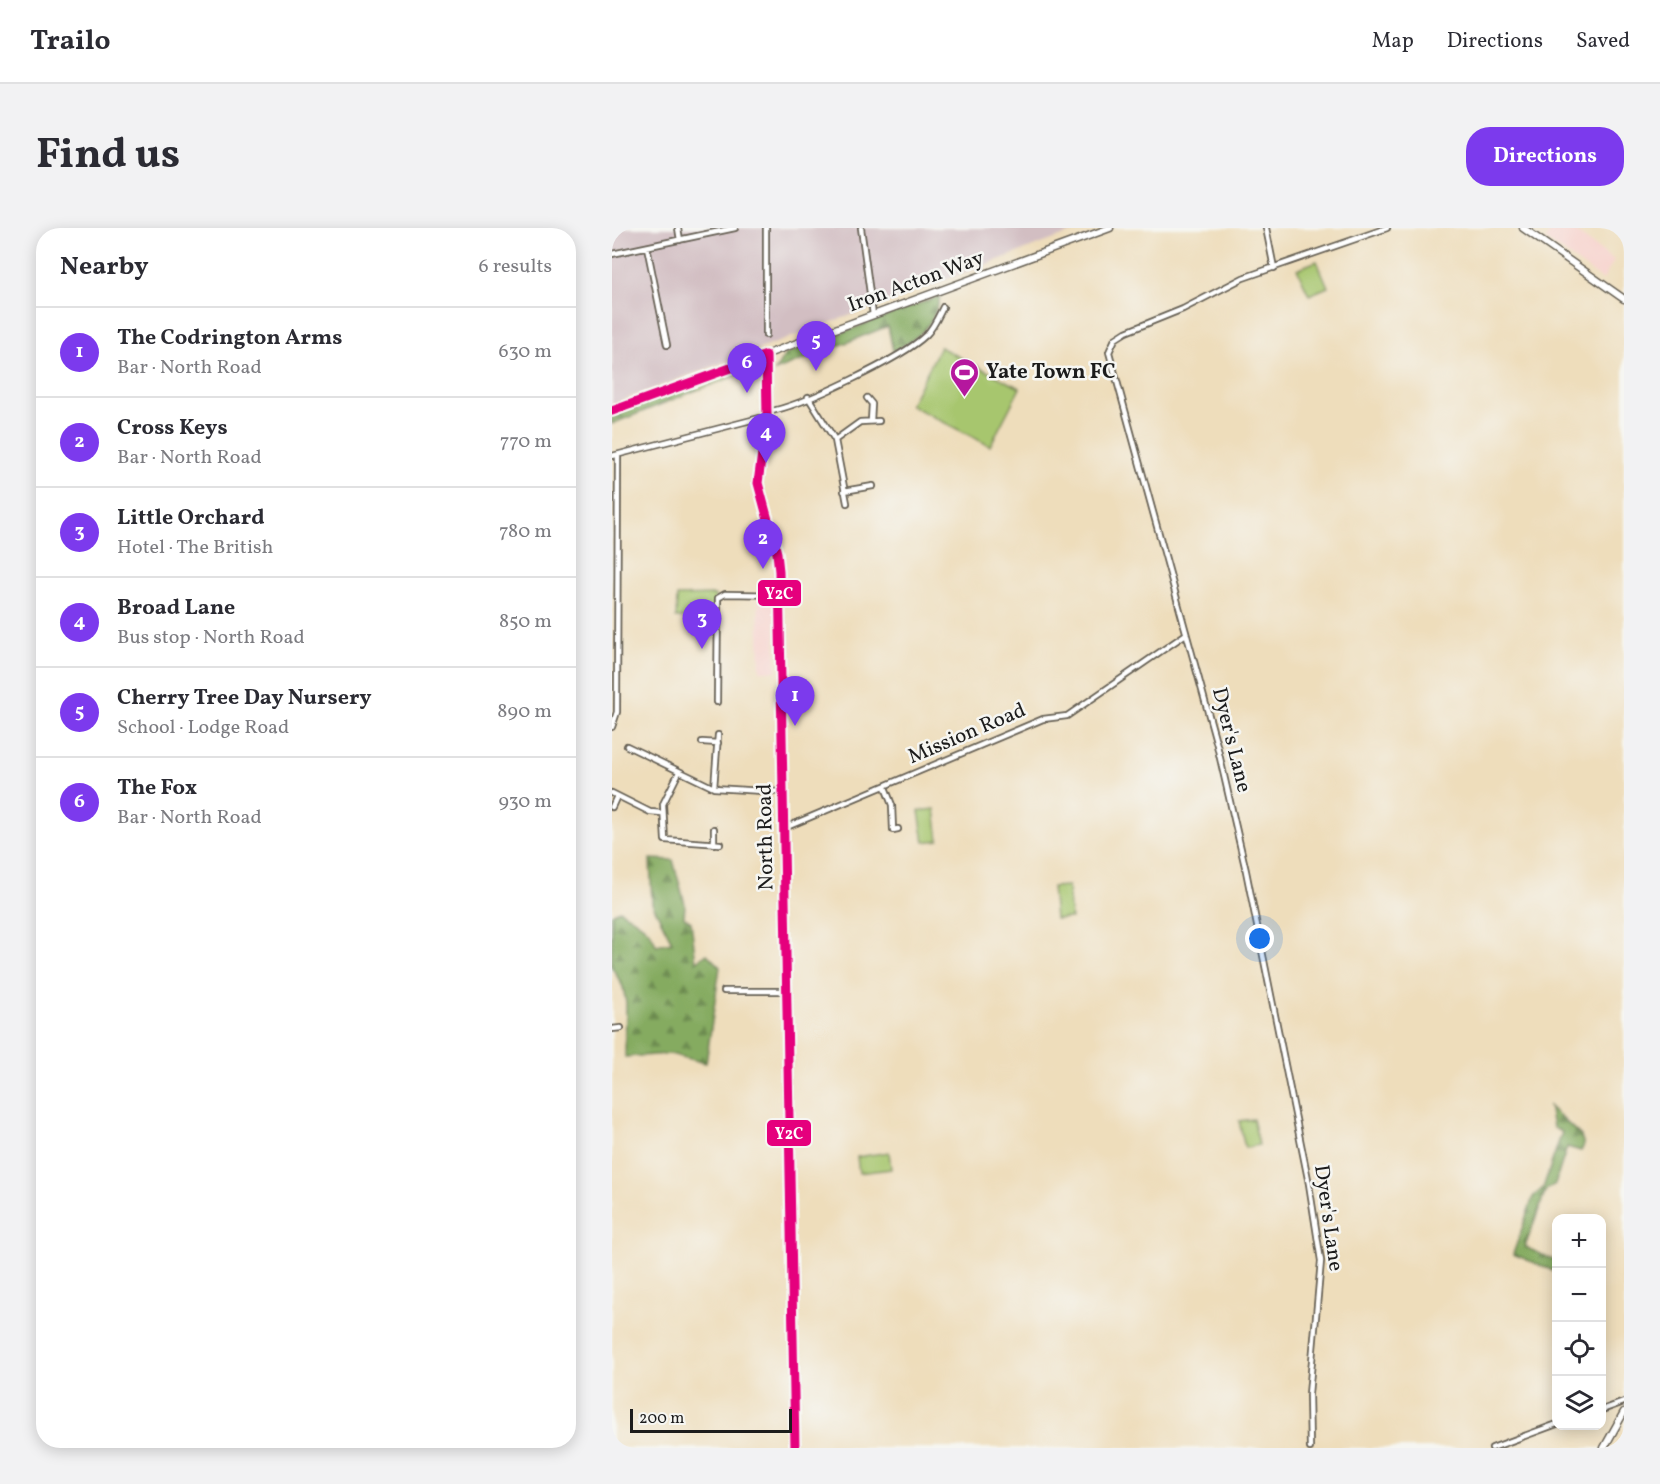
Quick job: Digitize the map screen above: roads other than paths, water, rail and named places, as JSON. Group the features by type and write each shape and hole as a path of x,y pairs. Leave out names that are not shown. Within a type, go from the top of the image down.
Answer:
{"main road":[{"name":"Iron Acton Way","path":"612,411 1110,228"},
{"path":"1522,228 1624,299"},
{"path":"1604,1448 1624,1412"}],"street":[{"path":"678,228 680,240"},
{"path":"612,254 735,228"},
{"path":"766,228 766,335"},
{"path":"861,228 873,315"},
{"path":"1266,228 1274,268"},
{"name":"Dyer's Lane","path":"1310,1448 1309,1394 1321,1261 1299,1137 1246,871 1217,745 1109,359 1111,345 1115,339 1135,327 1183,309 1243,278 1387,228"},
{"path":"647,247 668,345"},
{"path":"612,727 617,712 615,456 767,414 848,382 919,341 937,321 943,307"},
{"name":"North Road","path":"766,355 767,414 758,483 777,553 780,595 781,792 795,1448"},
{"path":"748,361 760,366 767,374"},
{"path":"808,398 835,440 847,503"},
{"path":"867,398 872,404 871,421"},
{"path":"835,440 850,427 879,421"},
{"path":"844,491 873,486"},
{"path":"717,702 718,597 725,594 780,595"},
{"name":"Mission Road","path":"782,830 1043,719 1067,716 1186,634"},
{"path":"714,788 718,735"},
{"path":"702,742 718,743"},
{"path":"627,746 714,788 781,792"},
{"path":"679,772 663,804 663,836 668,842 717,844 714,829"},
{"path":"885,787 892,805 893,830 898,829"},
{"path":"612,807 614,795 650,812 662,813"},
{"path":"724,991 785,991"},
{"path":"612,1029 621,1028"},
{"path":"1606,1409 1623,1404"},
{"path":"1492,1448 1552,1426"}],"place":[{"name":"Cherry Tree Day Nursery","path":"816,371"},
{"name":"The Fox","path":"747,393"},
{"name":"Yate Town FC","path":"965,398"},
{"name":"Broad Lane","path":"766,463"},
{"name":"Cross Keys","path":"763,569"},
{"name":"Little Orchard","path":"702,649"},
{"name":"The Codrington Arms","path":"795,726"}]}
